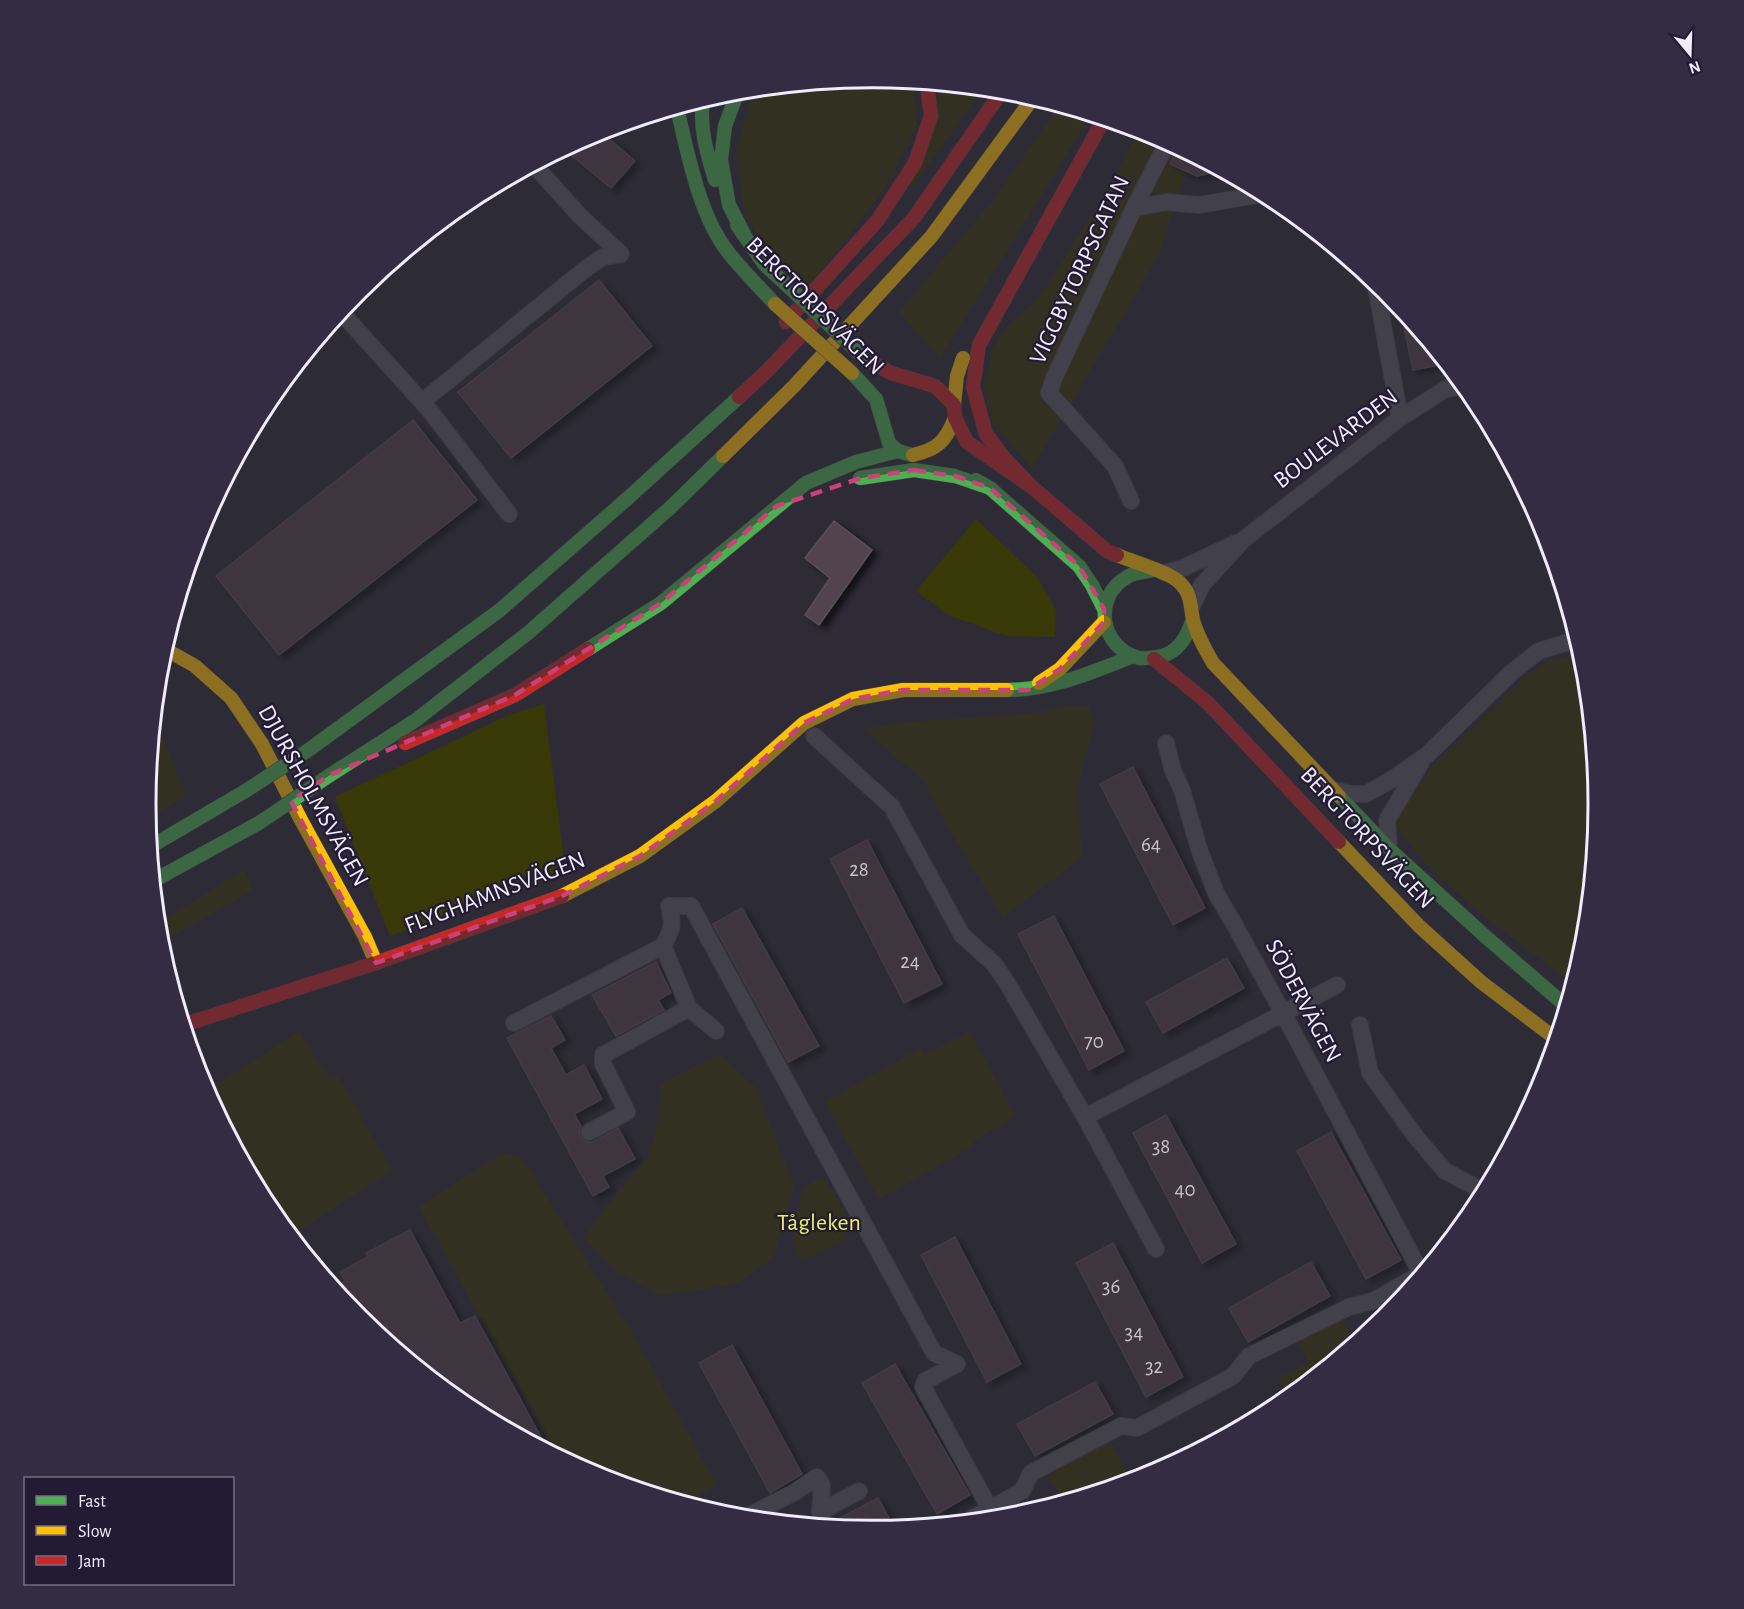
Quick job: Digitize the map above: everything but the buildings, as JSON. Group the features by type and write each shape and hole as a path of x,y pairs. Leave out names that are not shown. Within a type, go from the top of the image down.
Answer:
{"main road":[{"path":"776,333 876,221 915,163 931,116 928,91"},
{"path":"158,843 247,790 310,749 500,610 628,498 766,372 914,218 996,100"},
{"path":"734,102 725,126 721,160 729,206 746,238"},
{"path":"160,877 259,823 416,720 528,633 671,507 794,386 931,237 1027,106"},
{"name":"BERGTORPSVÄGEN","path":"701,110 701,128 719,195 764,264 864,358 891,373 935,386 954,412 967,442 1032,487 1107,551 1179,582 1187,592 1202,643 1213,663 1389,849 1560,1001"},
{"name":"BERGTORPSVÄGEN","path":"679,115 694,180 709,219 727,251 775,304 852,373 876,399 889,443 898,451"},
{"path":"1032,487 1004,458 986,434 973,387 979,345 1100,126"},
{"path":"913,455 928,452 941,445 950,432 957,376 968,343 1000,288 1057,204"},
{"path":"628,498 721,394"},
{"path":"330,775 515,695 661,603 806,483 856,462 898,451 958,469 990,488 1079,566 1092,585 1104,615 1107,634 1118,648 1131,657 1154,659 1172,653 1190,633 1193,613"},
{"path":"851,481 914,470 955,476 990,488"},
{"path":"777,506 819,492"},
{"path":"1028,690 1060,669 1104,615 1108,597 1115,585 1126,576 1139,571 1159,572"},
{"name":"DJURSHOLMSVÄGEN","path":"172,654 195,666 231,698 262,744 366,938 376,963"},
{"name":"FLYGHAMNSVÄGEN","path":"190,1022 376,963 562,896 640,856 716,801 804,723 853,699 903,690 1028,690 1066,682 1131,657"},
{"name":"BERGTORPSVÄGEN","path":"1154,659 1208,703 1419,926 1481,982 1550,1035"}],"street":[{"name":"VIGGBYTORPSGATAN","path":"1131,501 1115,466 1049,393 1054,378 1163,150"},
{"path":"422,402 584,270 603,257 621,254 580,216 539,171"},
{"path":"1134,208 1166,202 1199,205 1250,196"},
{"path":"1378,298 1400,418"},
{"path":"347,318 422,402 509,514"},
{"name":"BOULEVARDEN","path":"1193,613 1202,585 1243,540 1400,418 1444,390 1453,388"},
{"name":"BOULEVARDEN","path":"1159,572 1183,568 1243,540"},
{"path":"1334,790 1366,794 1392,780 1427,754 1512,672 1539,651 1569,643"},
{"path":"814,736 892,807 962,935 994,964 1007,983 1085,1117 1156,1249"},
{"name":"SÖDERVÄGEN","path":"1166,743 1173,771 1182,790 1199,849 1216,893 1419,1266"},
{"path":"1389,849 1387,820 1427,754"},
{"path":"514,1023 663,946 672,930 669,906 691,906 934,1353 957,1364 925,1381 923,1387 990,1509"},
{"path":"663,946 688,1008 716,1031"},
{"path":"1085,1117 1337,985"},
{"path":"589,1132 627,1112 603,1064 603,1055 688,1008"},
{"name":"SÖDERVÄGEN","path":"1360,1025 1370,1073 1416,1137 1445,1170 1476,1187"},
{"path":"987,1511 1022,1491 1031,1473 1121,1426 1137,1428 1233,1376 1249,1356 1348,1307 1373,1301 1404,1283"},
{"path":"758,1511 818,1477 822,1485 820,1512 859,1491"}],"highlighted area":[{"path":"914,470 955,476 990,488 1079,566 1104,609 1104,622 1060,669 1028,690 903,690 853,699 804,723 716,801 640,856 562,896 376,963 291,801 330,775 515,695 661,603 777,506 861,478"}],"green space":[{"path":"872,88 914,90 917,126 884,190 807,289 762,246 743,207 737,152 750,99 825,90"},
{"path":"939,92 977,97 909,192"},
{"path":"1055,112 1087,122 940,358 899,312 995,198"},
{"path":"1135,139 1187,161 1181,187 1159,255 1032,468 993,424 985,389 991,351 1008,326 1039,298 1107,191"},
{"path":"976,519 1038,578 1056,610 1055,637 1006,636 948,615 916,591"},
{"path":"1572,656 1582,711 1586,758 1588,804 1582,898 1566,979 1479,912 1435,872 1396,827 1404,803 1436,763 1527,675 1550,660"},
{"path":"544,704 566,874 390,936 335,797 511,714"},
{"path":"1069,705 1089,707 1094,721 1077,792 1082,857 1003,917 947,825 924,781 864,729 898,723 1036,713"},
{"path":"160,731 186,796 156,813"},
{"path":"244,870 253,890 169,938 166,919"},
{"path":"299,1031 330,1079 337,1076 393,1170 298,1231 252,1162 214,1086"},
{"path":"969,1031 1016,1116 973,1141 975,1145 879,1199 825,1102 921,1048 925,1055"},
{"path":"720,1054 756,1088 794,1188 773,1257 738,1283 659,1295 615,1270 584,1238 619,1190 649,1156 658,1121 661,1084"},
{"path":"502,1153 521,1157 628,1326 717,1485 693,1498 642,1483 551,1445 419,1207"},
{"name":"Tågleken","path":"823,1178 832,1189 848,1221 845,1240 803,1261 796,1253 793,1216 800,1204 802,1191 814,1181"},
{"path":"1340,1316 1350,1334 1340,1339 1343,1344 1284,1390 1278,1378 1309,1362 1296,1339"},
{"path":"1109,1442 1127,1473 1061,1495 1048,1475"}],"traffic: fast":[{"path":"734,102 725,126 721,160 729,205 746,238"},
{"path":"702,109 703,130 715,180"},
{"path":"679,115 690,164 709,220 728,252 775,304"},
{"path":"737,225 764,264 790,288"},
{"path":"790,288 864,358"},
{"path":"852,373 876,399 889,443 898,451 912,455"},
{"path":"310,749 500,610 739,397"},
{"path":"588,649 661,603 806,483 856,462 898,451"},
{"path":"330,775 416,720 528,633 671,507 723,456"},
{"path":"860,478 914,470 955,476 990,488"},
{"path":"976,480 990,488 1079,566 1104,609"},
{"path":"1154,570 1130,575 1116,586 1109,597 1105,609 1105,621 1116,644 1139,658 1164,655 1181,644 1193,619"},
{"path":"1007,690 1055,684 1131,657"},
{"path":"247,790 310,749"},
{"path":"259,823 330,775"},
{"path":"158,843 247,790"},
{"path":"1339,796 1389,849 1560,1001"},
{"path":"160,877 259,823"}],"traffic: slow":[{"path":"723,456 794,386 931,237 1027,106"},
{"path":"775,304 852,373"},
{"path":"954,405 957,376 963,358"},
{"path":"913,455 929,450 940,443 955,418"},
{"path":"1117,555 1166,574 1183,586 1190,599 1197,631 1213,663 1339,796"},
{"path":"1039,683 1060,669 1104,622"},
{"path":"173,653 195,666 231,698 262,744 365,937 376,963"},
{"path":"562,896 640,856 716,801 804,723 853,699 903,690 1007,690"},
{"path":"1339,842 1419,926 1481,982 1550,1035"}],"traffic: jam":[{"path":"786,322 877,221 915,163 931,116 928,91"},
{"path":"739,397 766,372 914,218 996,100"},
{"path":"1032,487 1004,458 986,434 973,387 979,345 1100,126"},
{"path":"864,358 891,373 935,386 954,405 955,418 967,442 1032,487 1107,551 1117,555"},
{"path":"405,743 515,695 588,649"},
{"path":"1154,659 1208,703 1339,842"},
{"path":"190,1023 376,963 562,896"}]}
